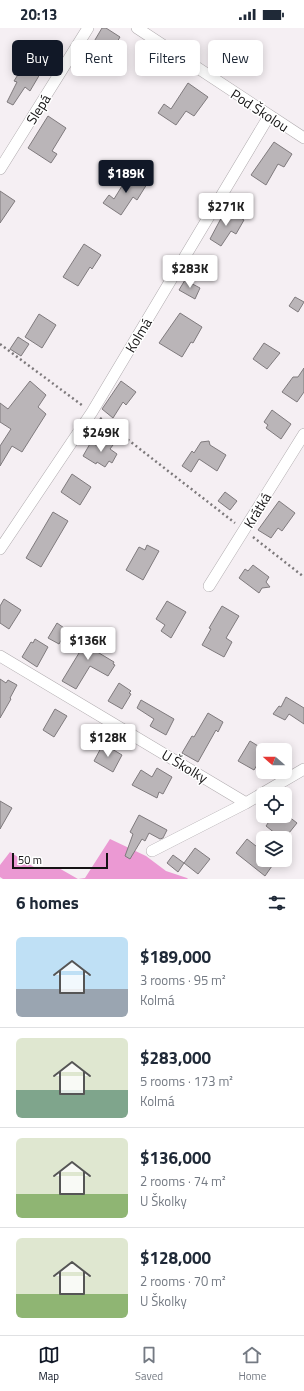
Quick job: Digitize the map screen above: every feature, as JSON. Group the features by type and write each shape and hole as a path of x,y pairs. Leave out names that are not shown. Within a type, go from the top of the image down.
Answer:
{"street":[{"name":"Slepá","path":"0,169 88,28"},
{"name":"Pod Školou","path":"137,28 304,138"},
{"name":"Kolmá","path":"0,549 92,412 269,116"},
{"name":"Krátká","path":"209,586 304,434"},
{"name":"U Školky","path":"0,656 246,802"},
{"path":"152,851 246,802 304,769"}],"path":[{"path":"0,344 92,412 304,577"}],"shaded area":[{"path":"110,839 146,856 166,871 188,879 78,879 85,878"},
{"path":"10,852 37,869 57,867 78,879 3,879 0,877 0,865"}],"building":[{"path":"102,28 106,28 120,37 118,40 95,40"},
{"path":"17,76 39,76 30,91 25,87 13,105 7,102 17,82 14,81"},
{"path":"188,83 208,97 194,116 186,111 176,125 158,113 164,104 171,109"},
{"path":"48,116 66,128 52,151 57,154 51,163 28,148"},
{"path":"274,142 292,154 284,167 278,164 266,185 251,175"},
{"path":"130,173 147,184 137,200 133,197 121,215 103,203 109,195 114,199"},
{"path":"0,191 15,201 0,223"},
{"path":"226,209 244,220 236,234 231,231 221,246 210,239"},
{"path":"84,244 101,255 92,269 90,267 78,286 63,277"},
{"path":"185,280 200,288 195,299 179,290"},
{"path":"295,297 304,302 298,312 289,306"},
{"path":"180,313 202,327 193,343 191,342 182,357 159,343"},
{"path":"39,314 56,325 42,348 25,337"},
{"path":"18,337 29,344 21,356 10,349"},
{"path":"264,343 280,353 267,369 253,359"},
{"path":"304,368 304,392 297,402 282,392 293,377 298,377"},
{"path":"30,381 46,395 38,407 46,414 22,452 12,446 0,466 0,446 11,429 0,422 0,403 8,409"},
{"path":"121,381 136,392 126,405 123,402 113,418 102,409"},
{"path":"272,410 291,424 281,439 266,428 268,425 264,422"},
{"path":"102,438 113,445 110,449 117,454 112,463 109,461 105,467 97,462 96,464 83,456 91,442 97,446"},
{"path":"209,441 210,445 226,455 217,471 199,459 191,472 182,466 192,451 194,453 201,442"},
{"path":"72,474 91,487 80,505 61,492"},
{"path":"225,492 237,501 230,510 218,501"},
{"path":"279,501 295,513 282,531 278,528 271,538 258,530"},
{"path":"53,512 68,521 41,567 26,558"},
{"path":"147,545 159,551 143,580 126,570 139,547 145,550"},
{"path":"253,565 269,577 266,582 270,587 262,588 259,593 239,578 245,569 248,571"},
{"path":"4,599 21,610 9,629 0,623 0,606"},
{"path":"167,601 186,612 171,638 161,631 165,625 156,619"},
{"path":"222,606 239,616 226,638 232,642 224,657 202,645 211,629 209,628"},
{"path":"57,623 67,630 59,644 48,638"},
{"path":"90,629 102,636 94,650 114,662 113,664 115,665 108,676 90,666 76,689 62,681 79,653 81,645"},
{"path":"35,639 48,647 37,667 22,657 31,642 33,643"},
{"path":"0,679 6,683 8,680 17,685 0,718"},
{"path":"119,683 131,691 129,693 131,694 122,709 108,701"},
{"path":"286,697 304,708 304,724 289,714 285,720 273,714 279,706 281,707"},
{"path":"141,700 174,719 166,735 150,726 154,719 137,708"},
{"path":"55,709 67,716 54,737 43,730"},
{"path":"208,713 223,722 218,732 216,730 198,762 182,753 192,736 194,737"},
{"path":"250,741 256,745 256,767 254,770 238,761"},
{"path":"102,746 106,749 107,746 122,755 113,772 94,761"},
{"path":"157,768 172,777 163,794 159,792 157,798 132,785 141,770 152,777"},
{"path":"0,801 12,808 0,829"},
{"path":"139,815 167,830 163,838 160,839 149,833 145,841 142,839 130,859 125,856 133,834 130,832"},
{"path":"292,819 297,823 291,831 272,831 266,826 268,823 292,823"},
{"path":"247,839 256,846 256,867 271,867 265,876 236,853"},
{"path":"195,848 210,859 198,874 184,863"},
{"path":"173,855 184,863 178,872 167,863"}]}
